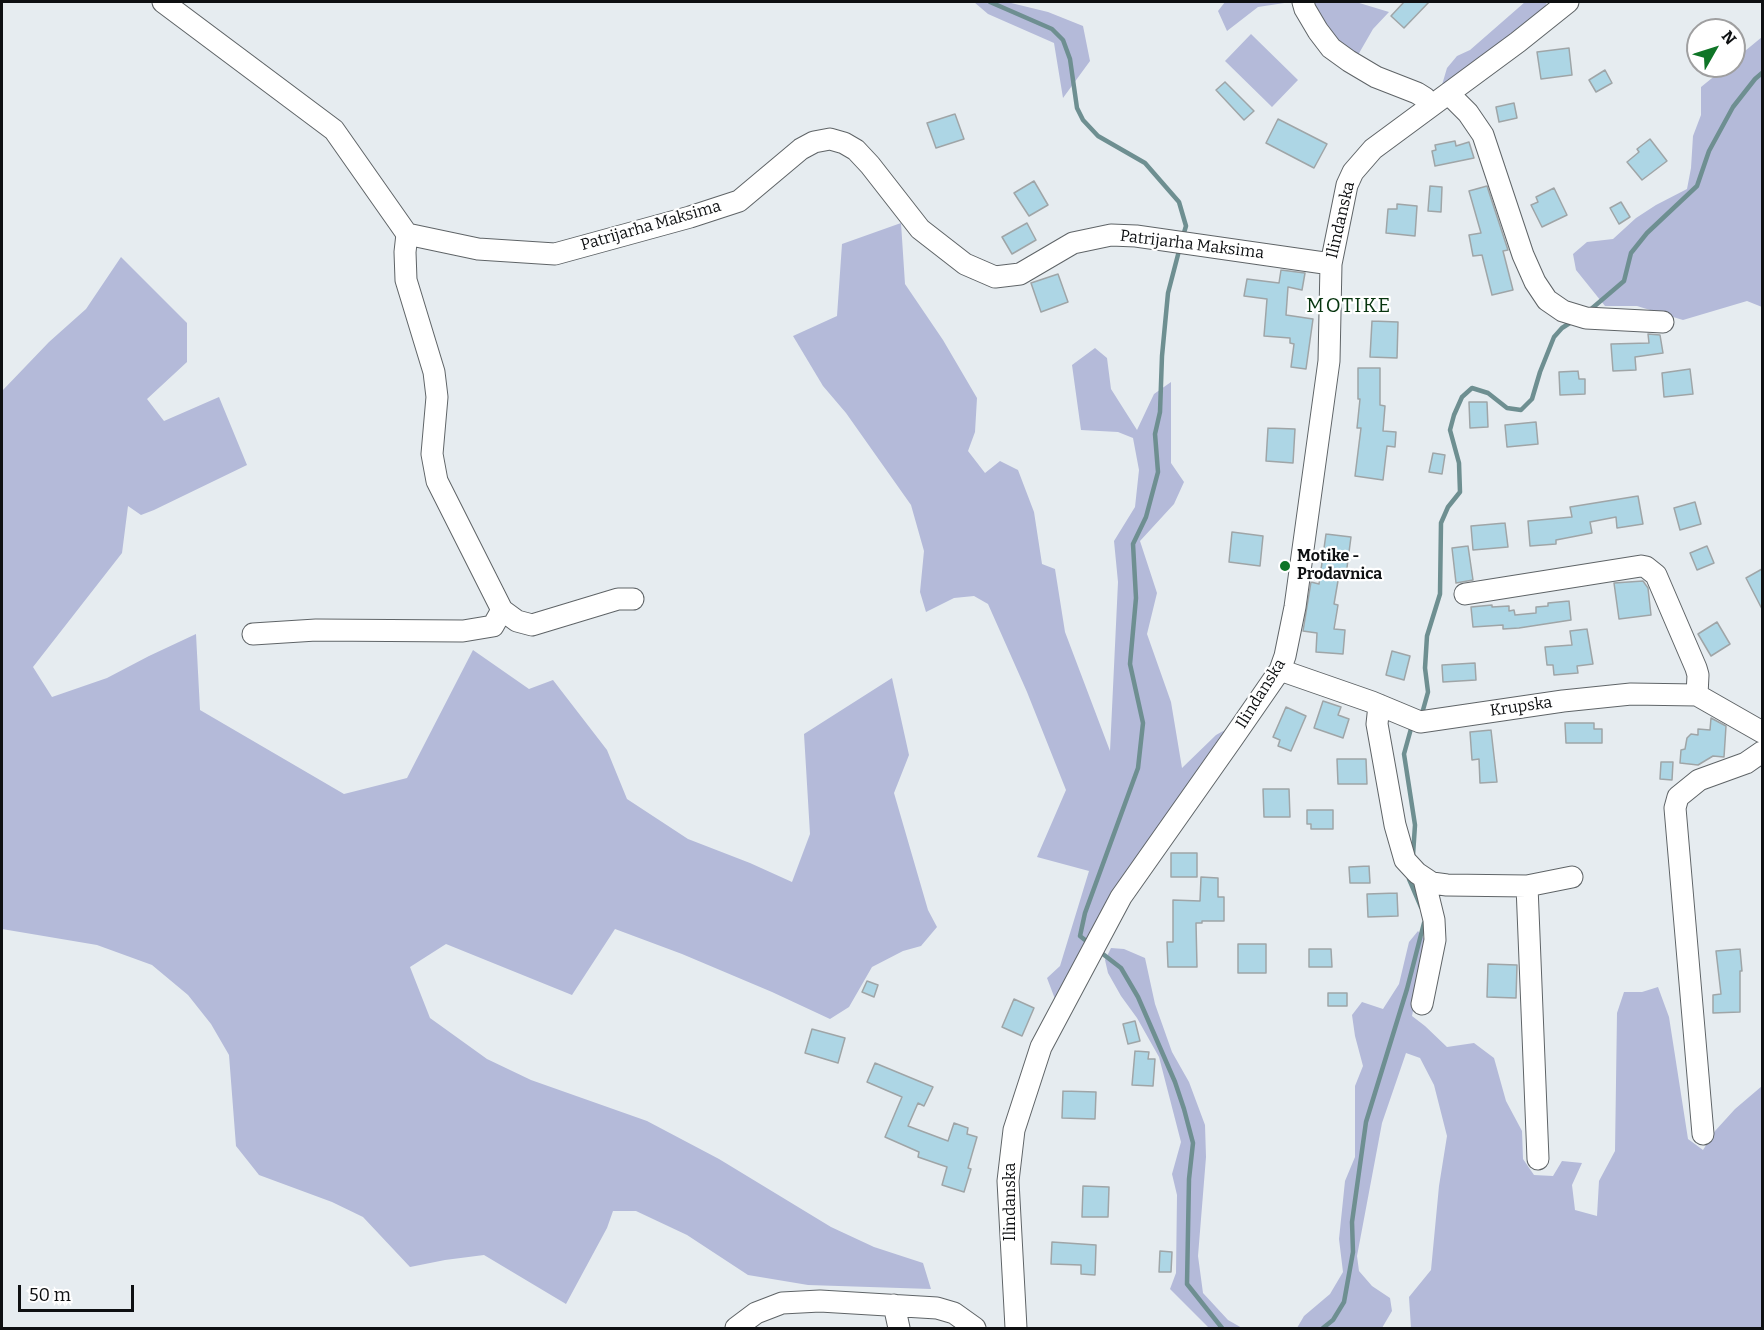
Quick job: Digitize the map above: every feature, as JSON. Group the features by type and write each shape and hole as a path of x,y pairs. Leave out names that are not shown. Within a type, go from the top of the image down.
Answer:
{"street":[{"path":"163,2 334,130 407,234 406,280 434,372 437,397 432,454 437,481 502,610 517,621 532,625 618,599 633,599"},
{"path":"1303,2 1318,31 1331,48 1376,77 1417,93 1431,106"},
{"name":"Ilindanska","path":"1016,1329 1008,1181 1014,1130 1041,1047 1121,897 1280,670 1289,640 1329,361 1331,264 1347,184 1353,172 1373,149 1449,94 1567,2"},
{"path":"1449,94 1468,113 1483,135 1523,255 1535,282 1547,300 1578,315 1663,322"},
{"name":"Patrijarha Maksima","path":"407,234 478,249 555,254 690,217 739,201 801,150 814,142 830,139 844,142 856,150 920,230 965,264 995,277 1020,274 1073,243 1111,236 1136,236 1331,264"},
{"path":"1465,594 1646,567 1656,575 1696,668 1697,695"},
{"path":"253,634 316,630 463,631 493,626 502,610"},
{"name":"Krupska","path":"1280,670 1413,719 1631,694 1697,695 1762,732"},
{"path":"1379,705 1377,724 1395,825 1434,920 1435,940 1422,1004"},
{"path":"1703,1134 1675,808 1678,797 1699,780 1746,763 1762,752"},
{"path":"1415,871 1432,883 1447,885 1527,886 1572,877"},
{"path":"1527,886 1539,1159"},
{"path":"736,1329 756,1313 782,1303 820,1300 937,1308 954,1312 975,1329"},
{"path":"894,1305 899,1329"}],"shaded area":[{"path":"974,2 1007,2 1048,12 1083,26 1090,61 1063,98 1054,43 988,14"},
{"path":"1225,2 1291,2 1258,7 1227,31 1218,11"},
{"path":"1311,2 1356,2 1389,12 1373,29 1358,55 1337,40 1319,20"},
{"path":"1525,2 1547,2 1545,7 1439,95 1447,68 1457,56 1470,50"},
{"path":"1251,34 1298,80 1272,107 1225,61"},
{"path":"1762,37 1762,307 1747,301 1683,320 1637,306 1605,306 1576,270 1573,254 1587,242 1613,239 1636,218 1687,189 1693,136 1701,115 1701,87 1712,78 1746,78 1746,50"},
{"path":"901,223 905,284 943,340 977,398 975,432 968,451 985,473 1000,461 1018,470 1034,512 1042,564 1055,569 1065,632 1110,751 1118,582 1114,541 1135,507 1139,470 1133,438 1118,432 1081,430 1072,365 1095,348 1107,358 1111,389 1137,430 1154,394 1171,382 1171,463 1184,482 1174,504 1140,541 1157,593 1147,634 1171,702 1182,768 1216,735 1225,730 1119,882 1055,999 1047,978 1060,966 1089,871 1037,857 1066,790 1027,692 988,604 974,596 954,598 926,612 920,592 924,551 911,505 846,413 823,386 793,336 837,316 842,244"},
{"path":"121,257 187,323 187,362 147,399 164,421 219,397 247,465 141,515 128,506 122,553 33,667 52,697 107,678 196,634 200,710 344,794 407,778 473,650 529,689 553,680 607,750 627,799 688,839 792,882 810,834 804,734 892,678 909,755 894,793 928,910 937,927 921,946 903,951 872,967 849,1007 830,1019 682,954 615,929 572,995 446,944 410,967 430,1018 487,1059 531,1080 647,1121 719,1159 831,1227 874,1247 923,1263 931,1289 808,1285 748,1275 687,1235 636,1211 613,1211 607,1228 566,1304 484,1255 410,1267 363,1217 332,1202 259,1175 236,1146 229,1055 211,1024 188,995 152,965 97,945 2,929 2,391 49,342 86,309"},
{"path":"1418,931 1426,941 1412,1016 1447,1047 1474,1043 1494,1058 1506,1101 1522,1131 1523,1159 1534,1175 1553,1176 1562,1161 1582,1163 1572,1185 1575,1210 1597,1216 1599,1181 1615,1151 1617,1013 1624,992 1642,992 1658,987 1669,1017 1688,1139 1703,1150 1715,1131 1735,1109 1762,1086 1762,1328 1411,1328 1409,1297 1431,1270 1439,1186 1447,1136 1434,1085 1420,1058 1406,1053 1382,1123 1357,1256 1359,1271 1372,1286 1390,1298 1392,1311 1382,1328 1297,1328 1304,1316 1330,1294 1343,1272 1339,1239 1345,1181 1355,1157 1355,1086 1363,1066 1352,1015 1362,1002 1383,1009 1399,984 1409,942"},
{"path":"1111,948 1124,949 1145,958 1155,1004 1172,1052 1189,1082 1205,1125 1206,1157 1198,1256 1203,1293 1228,1320 1242,1328 1209,1328 1170,1289 1176,1273 1177,1195 1172,1174 1181,1142 1159,1057 1108,973 1105,960"}],"building":[{"path":"1404,2 1429,2 1404,28 1391,16"},
{"path":"1569,48 1572,75 1541,79 1537,52"},
{"path":"1605,70 1612,83 1596,92 1589,80"},
{"path":"1225,82 1254,111 1244,120 1216,90"},
{"path":"1514,103 1517,118 1499,122 1496,107"},
{"path":"955,114 964,139 936,148 927,123"},
{"path":"1278,119 1327,144 1314,168 1266,143"},
{"path":"1650,139 1667,161 1642,180 1627,162 1639,152 1637,149"},
{"path":"1455,141 1456,146 1469,142 1474,158 1435,166 1432,151 1436,150 1435,145"},
{"path":"1034,181 1048,205 1029,216 1014,193"},
{"path":"1430,186 1442,187 1441,212 1428,211"},
{"path":"1487,186 1508,250 1503,251 1513,290 1492,295 1482,255 1473,256 1469,235 1481,233 1469,191"},
{"path":"1554,188 1567,215 1542,227 1531,205 1538,202 1536,197"},
{"path":"1621,202 1630,217 1619,224 1610,208"},
{"path":"1397,204 1417,206 1415,236 1386,233 1388,209 1397,209"},
{"path":"1027,223 1036,240 1012,254 1002,237"},
{"path":"1281,270 1305,273 1302,290 1288,287 1286,315 1313,319 1306,369 1291,367 1294,344 1290,343 1290,338 1264,336 1267,299 1244,296 1247,279 1279,283"},
{"path":"1058,274 1068,302 1041,312 1031,283"},
{"path":"1372,321 1398,322 1397,358 1370,357"},
{"path":"1648,334 1660,335 1663,353 1635,357 1636,370 1613,371 1611,344 1649,343"},
{"path":"1358,368 1380,368 1380,405 1385,406 1383,431 1396,432 1395,447 1387,446 1383,480 1355,476 1361,428 1357,428 1360,399 1358,399"},
{"path":"1690,369 1693,394 1664,397 1662,373"},
{"path":"1578,371 1579,379 1585,379 1585,394 1560,395 1559,372"},
{"path":"1469,402 1487,402 1488,427 1470,428"},
{"path":"1536,422 1538,444 1507,447 1505,425"},
{"path":"1268,428 1295,429 1293,463 1266,461"},
{"path":"1433,453 1445,455 1442,474 1429,472"},
{"path":"1638,496 1643,524 1617,528 1616,517 1590,522 1592,533 1556,540 1556,544 1530,546 1528,521 1572,517 1570,507"},
{"path":"1695,502 1701,524 1680,530 1674,508"},
{"path":"1505,523 1508,547 1473,550 1471,526"},
{"path":"1232,532 1263,536 1260,566 1229,562"},
{"path":"1326,534 1351,537 1346,575 1339,575 1334,604 1338,605 1334,629 1345,630 1343,654 1316,652 1317,633 1303,631 1311,582 1319,584"},
{"path":"1468,546 1473,580 1456,583 1452,548"},
{"path":"1707,546 1714,563 1697,570 1690,553"},
{"path":"1762,569 1762,609 1746,578"},
{"path":"1643,581 1648,588 1651,615 1619,619 1614,583"},
{"path":"1569,601 1571,620 1519,628 1503,629 1503,625 1473,627 1471,607 1509,606 1509,611 1514,610 1515,615 1536,613 1536,607 1548,606 1548,603"},
{"path":"1717,622 1730,644 1711,656 1698,634"},
{"path":"1587,629 1593,664 1577,666 1578,673 1554,675 1553,665 1547,665 1545,647 1572,645 1570,631"},
{"path":"1392,651 1410,656 1404,680 1386,675"},
{"path":"1475,663 1476,680 1443,682 1442,665"},
{"path":"1323,701 1341,707 1338,715 1349,719 1343,738 1314,728"},
{"path":"1286,707 1306,716 1291,751 1278,746 1280,740 1273,737"},
{"path":"1711,718 1726,726 1724,757 1713,756 1698,765 1680,763 1681,750 1685,749 1687,738 1691,734 1698,735 1698,729 1710,730"},
{"path":"1565,723 1594,723 1594,729 1602,729 1602,743 1566,743"},
{"path":"1491,730 1497,782 1480,783 1479,759 1472,760 1470,732"},
{"path":"1337,759 1366,759 1367,784 1338,784"},
{"path":"1661,762 1673,762 1672,780 1660,779"},
{"path":"1263,789 1289,789 1290,817 1264,817"},
{"path":"1307,810 1333,810 1333,829 1311,829 1311,824 1307,824"},
{"path":"1171,853 1197,853 1197,877 1171,877"},
{"path":"1369,866 1370,883 1350,883 1349,867"},
{"path":"1201,877 1218,878 1218,897 1224,897 1224,921 1196,923 1197,967 1168,967 1167,942 1173,942 1173,900 1200,901"},
{"path":"1397,893 1398,916 1368,917 1367,894"},
{"path":"1238,944 1266,944 1266,973 1238,973"},
{"path":"1309,949 1331,949 1332,967 1309,967"},
{"path":"1740,949 1742,971 1740,971 1740,1012 1713,1013 1713,995 1721,994 1716,951"},
{"path":"1488,964 1517,965 1516,998 1487,997"},
{"path":"867,981 878,985 874,997 862,992"},
{"path":"1328,993 1347,993 1347,1006 1328,1006"},
{"path":"1014,999 1034,1008 1022,1036 1002,1027"},
{"path":"1135,1021 1140,1041 1128,1044 1123,1024"},
{"path":"812,1029 845,1038 838,1063 805,1053"},
{"path":"1135,1051 1149,1052 1148,1059 1155,1059 1153,1086 1132,1085"},
{"path":"875,1063 933,1087 924,1106 918,1103 908,1126 948,1141 954,1123 968,1128 967,1134 977,1137 964,1192 942,1185 947,1167 918,1157 919,1152 885,1137 902,1097 867,1082"},
{"path":"1063,1091 1096,1092 1095,1119 1062,1118"},
{"path":"1083,1186 1109,1187 1108,1217 1082,1217"},
{"path":"1052,1242 1096,1245 1095,1275 1081,1274 1081,1265 1051,1264"},
{"path":"1160,1251 1172,1252 1171,1272 1159,1272"}],"waterway":[{"path":"990,2 1052,29 1063,40 1070,59 1077,108 1083,120 1098,136 1145,163 1179,202 1186,226 1183,236"},
{"path":"1590,310 1624,281 1631,253 1647,233 1697,186 1709,151 1733,107 1762,73"},
{"path":"1090,944 1080,936 1085,913 1138,768 1143,723 1130,664 1136,598 1133,544 1146,517 1158,472 1155,434 1160,412 1168,293 1180,247"},
{"path":"1419,716 1428,692 1425,668 1427,636 1440,594 1441,523 1448,507 1460,492 1459,463 1450,430 1454,415 1462,397 1472,388 1488,393 1507,408 1521,410 1532,399 1554,337 1573,321"},
{"path":"1412,725 1404,754 1415,825 1413,855"},
{"path":"1410,875 1409,879 1421,907"},
{"path":"1323,1328 1333,1320 1344,1302 1353,1252 1352,1222 1366,1122 1407,989 1424,923"},
{"path":"1099,951 1121,968 1138,997 1175,1082 1184,1109 1193,1143 1189,1179 1187,1284 1222,1328"}],"place":[{"name":"Motike - Prodavnica","path":"1285,566"}],"district":[{"name":"MOTIKE","path":"1349,306"}]}
